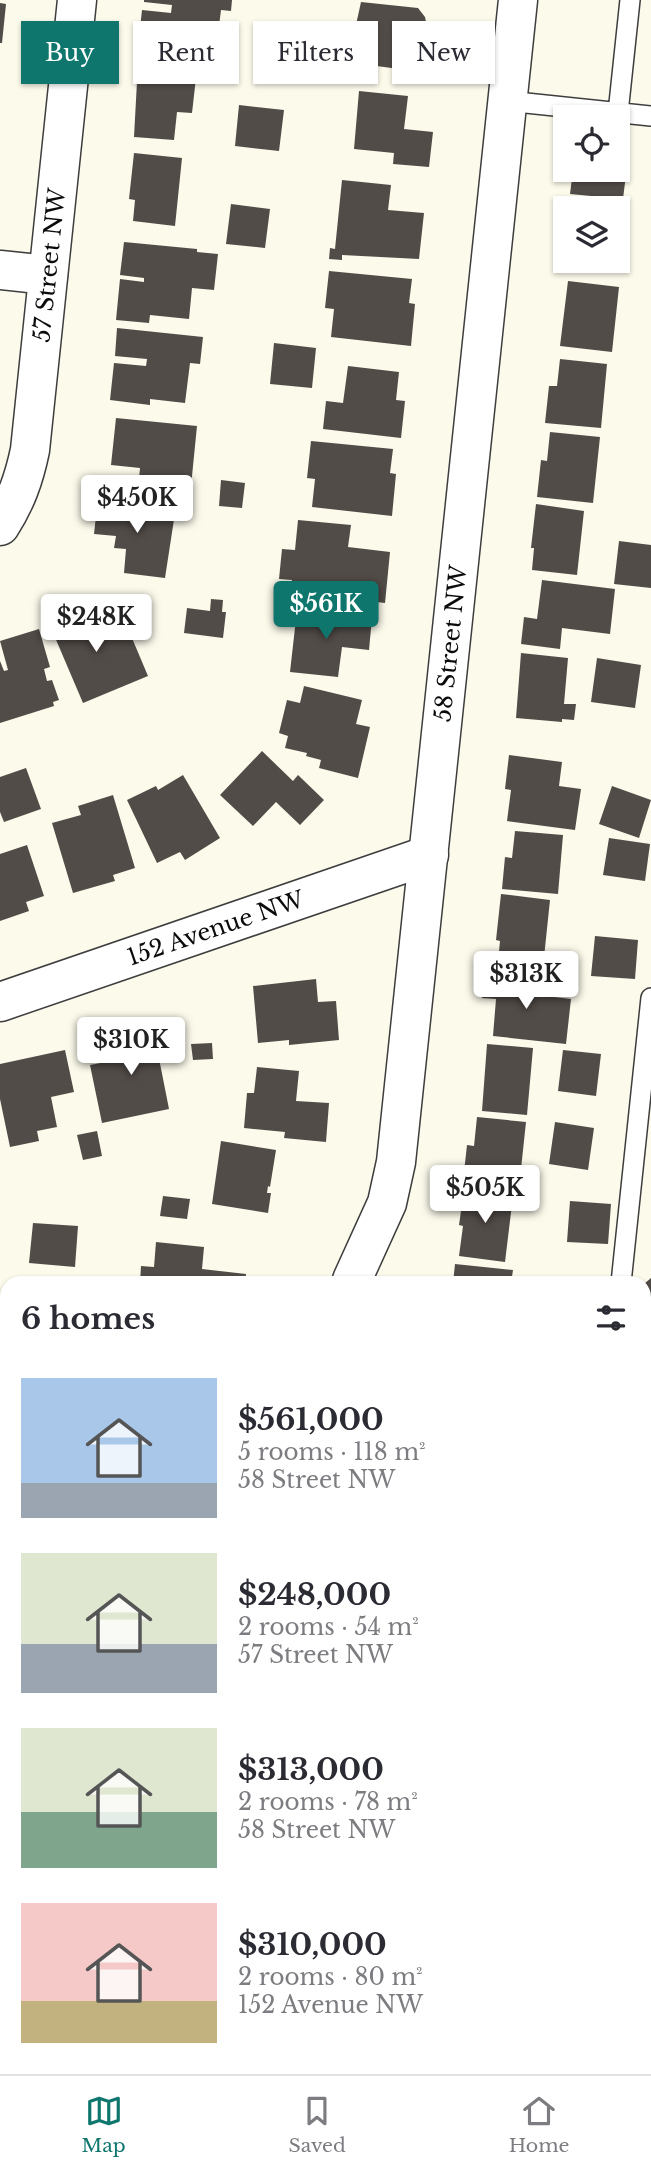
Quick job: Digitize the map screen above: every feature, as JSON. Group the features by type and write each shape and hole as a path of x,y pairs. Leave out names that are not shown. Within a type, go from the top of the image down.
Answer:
{"street":[{"name":"57 Street NW","path":"0,526 15,504 30,450 77,0"},
{"name":"58 Street NW","path":"355,1276 387,1203 396,1163 518,0"},
{"path":"0,270 48,275"},
{"name":"152 Avenue NW","path":"0,1002 429,855"}],"lane":[{"path":"619,105 630,0"},
{"path":"507,101 553,106"},
{"path":"630,114 651,116"},
{"path":"622,1276 651,998"}],"building":[{"path":"232,0 231,11 221,10 220,21 141,21 142,10 171,13 172,5 144,2"},
{"path":"361,2 418,8 426,21 392,21 392,68 378,66 378,21 357,21"},
{"path":"0,3 6,4 2,43 0,43"},
{"path":"137,84 195,84 192,113 177,112 174,140 134,137"},
{"path":"359,91 408,96 404,129 433,132 429,167 393,164 394,153 354,149"},
{"path":"239,105 284,110 279,151 235,146"},
{"path":"134,153 182,158 175,226 133,221 135,200 129,199"},
{"path":"342,180 391,185 388,210 424,213 419,259 342,255 342,260 329,259 330,248 335,249"},
{"path":"572,182 625,182 623,196 570,194"},
{"path":"231,204 270,209 265,248 226,244"},
{"path":"124,242 197,249 197,252 218,254 214,290 192,288 189,319 150,315 149,323 116,320 120,279 144,282 144,278 120,275"},
{"path":"329,271 412,279 409,303 415,304 411,346 331,337 334,309 325,308"},
{"path":"568,281 619,287 612,352 560,346"},
{"path":"117,328 203,337 200,364 190,363 185,403 150,399 150,405 110,400 114,363 146,366 147,359 115,356"},
{"path":"274,343 316,348 312,388 270,384"},
{"path":"560,359 607,364 601,428 545,423 549,386 557,386"},
{"path":"348,366 399,372 396,400 405,401 401,438 323,429 326,401 343,403"},
{"path":"116,418 197,426 190,496 138,490 140,468 111,465"},
{"path":"550,432 600,437 593,503 537,497 541,460 547,461"},
{"path":"311,441 393,449 390,473 396,474 392,516 312,507 315,479 307,478"},
{"path":"221,480 245,483 242,508 219,506"},
{"path":"98,498 137,502 137,509 175,513 165,578 124,573 126,549 114,548 116,536 94,534"},
{"path":"536,504 584,511 577,575 532,570 534,548 531,548"},
{"path":"298,520 351,525 348,547 390,552 385,603 345,598 346,594 291,588 292,580 279,579 282,549 295,550"},
{"path":"619,541 651,545 651,588 614,584"},
{"path":"542,580 615,589 610,634 562,628 560,649 521,644 524,617 537,619"},
{"path":"211,599 223,600 222,612 226,612 223,638 184,633 187,608 210,611"},
{"path":"92,603 107,640 129,631 148,676 83,703 48,621"},
{"path":"297,610 372,618 369,650 342,647 338,677 290,672"},
{"path":"39,629 50,667 44,669 47,681 52,680 59,700 53,702 54,706 0,723 0,661 4,671 8,670 0,641"},
{"path":"521,653 568,658 564,704 576,704 574,720 562,719 562,722 516,718"},
{"path":"597,658 641,665 635,708 591,702"},
{"path":"304,686 362,700 356,724 370,727 358,778 319,768 321,760 306,756 307,753 285,748 288,736 279,733 287,700 300,703"},
{"path":"262,751 293,781 298,775 324,800 300,825 276,802 253,826 220,795"},
{"path":"509,755 562,762 559,786 581,789 575,830 507,821 511,790 505,789"},
{"path":"26,768 41,809 4,822 0,812 0,777"},
{"path":"183,775 220,838 185,860 180,852 157,863 127,800 156,786 158,790"},
{"path":"612,786 651,800 639,838 599,824"},
{"path":"113,795 135,868 113,875 115,881 73,893 52,823 81,815 78,806"},
{"path":"515,831 563,835 558,894 502,889 505,857 512,858"},
{"path":"609,838 650,844 645,881 603,875"},
{"path":"27,845 44,896 26,902 29,911 0,921 0,854"},
{"path":"501,894 550,900 543,967 498,962 500,941 496,940"},
{"path":"595,936 638,940 635,979 591,976"},
{"path":"485,971 523,975 521,993 571,999 566,1044 493,1036 496,999 482,998"},
{"path":"316,979 318,1002 336,1001 339,1040 289,1045 289,1040 258,1043 253,986"},
{"path":"152,1023 169,1109 102,1123 90,1065 121,1059 115,1030"},
{"path":"212,1043 213,1059 193,1060 191,1044"},
{"path":"487,1044 533,1048 527,1115 482,1111"},
{"path":"65,1050 74,1092 51,1097 57,1127 37,1131 39,1141 10,1147 0,1099 0,1064"},
{"path":"563,1050 601,1054 596,1096 558,1091"},
{"path":"257,1067 299,1071 296,1101 329,1103 326,1142 284,1138 285,1132 244,1128 247,1093 254,1093"},
{"path":"477,1117 526,1122 519,1188 463,1181 467,1145 474,1146"},
{"path":"555,1122 594,1128 588,1170 549,1164"},
{"path":"97,1131 102,1156 83,1160 77,1135"},
{"path":"221,1141 276,1150 267,1193 271,1193 268,1213 212,1204"},
{"path":"464,1190 513,1196 505,1262 459,1256 463,1226 459,1225"},
{"path":"163,1196 190,1199 187,1219 160,1216"},
{"path":"570,1201 611,1204 608,1244 567,1242"},
{"path":"33,1223 78,1226 75,1267 29,1263"},
{"path":"156,1242 204,1247 202,1269 246,1274 140,1276 141,1266 154,1267"},
{"path":"455,1264 513,1270 512,1276 454,1276"}]}
